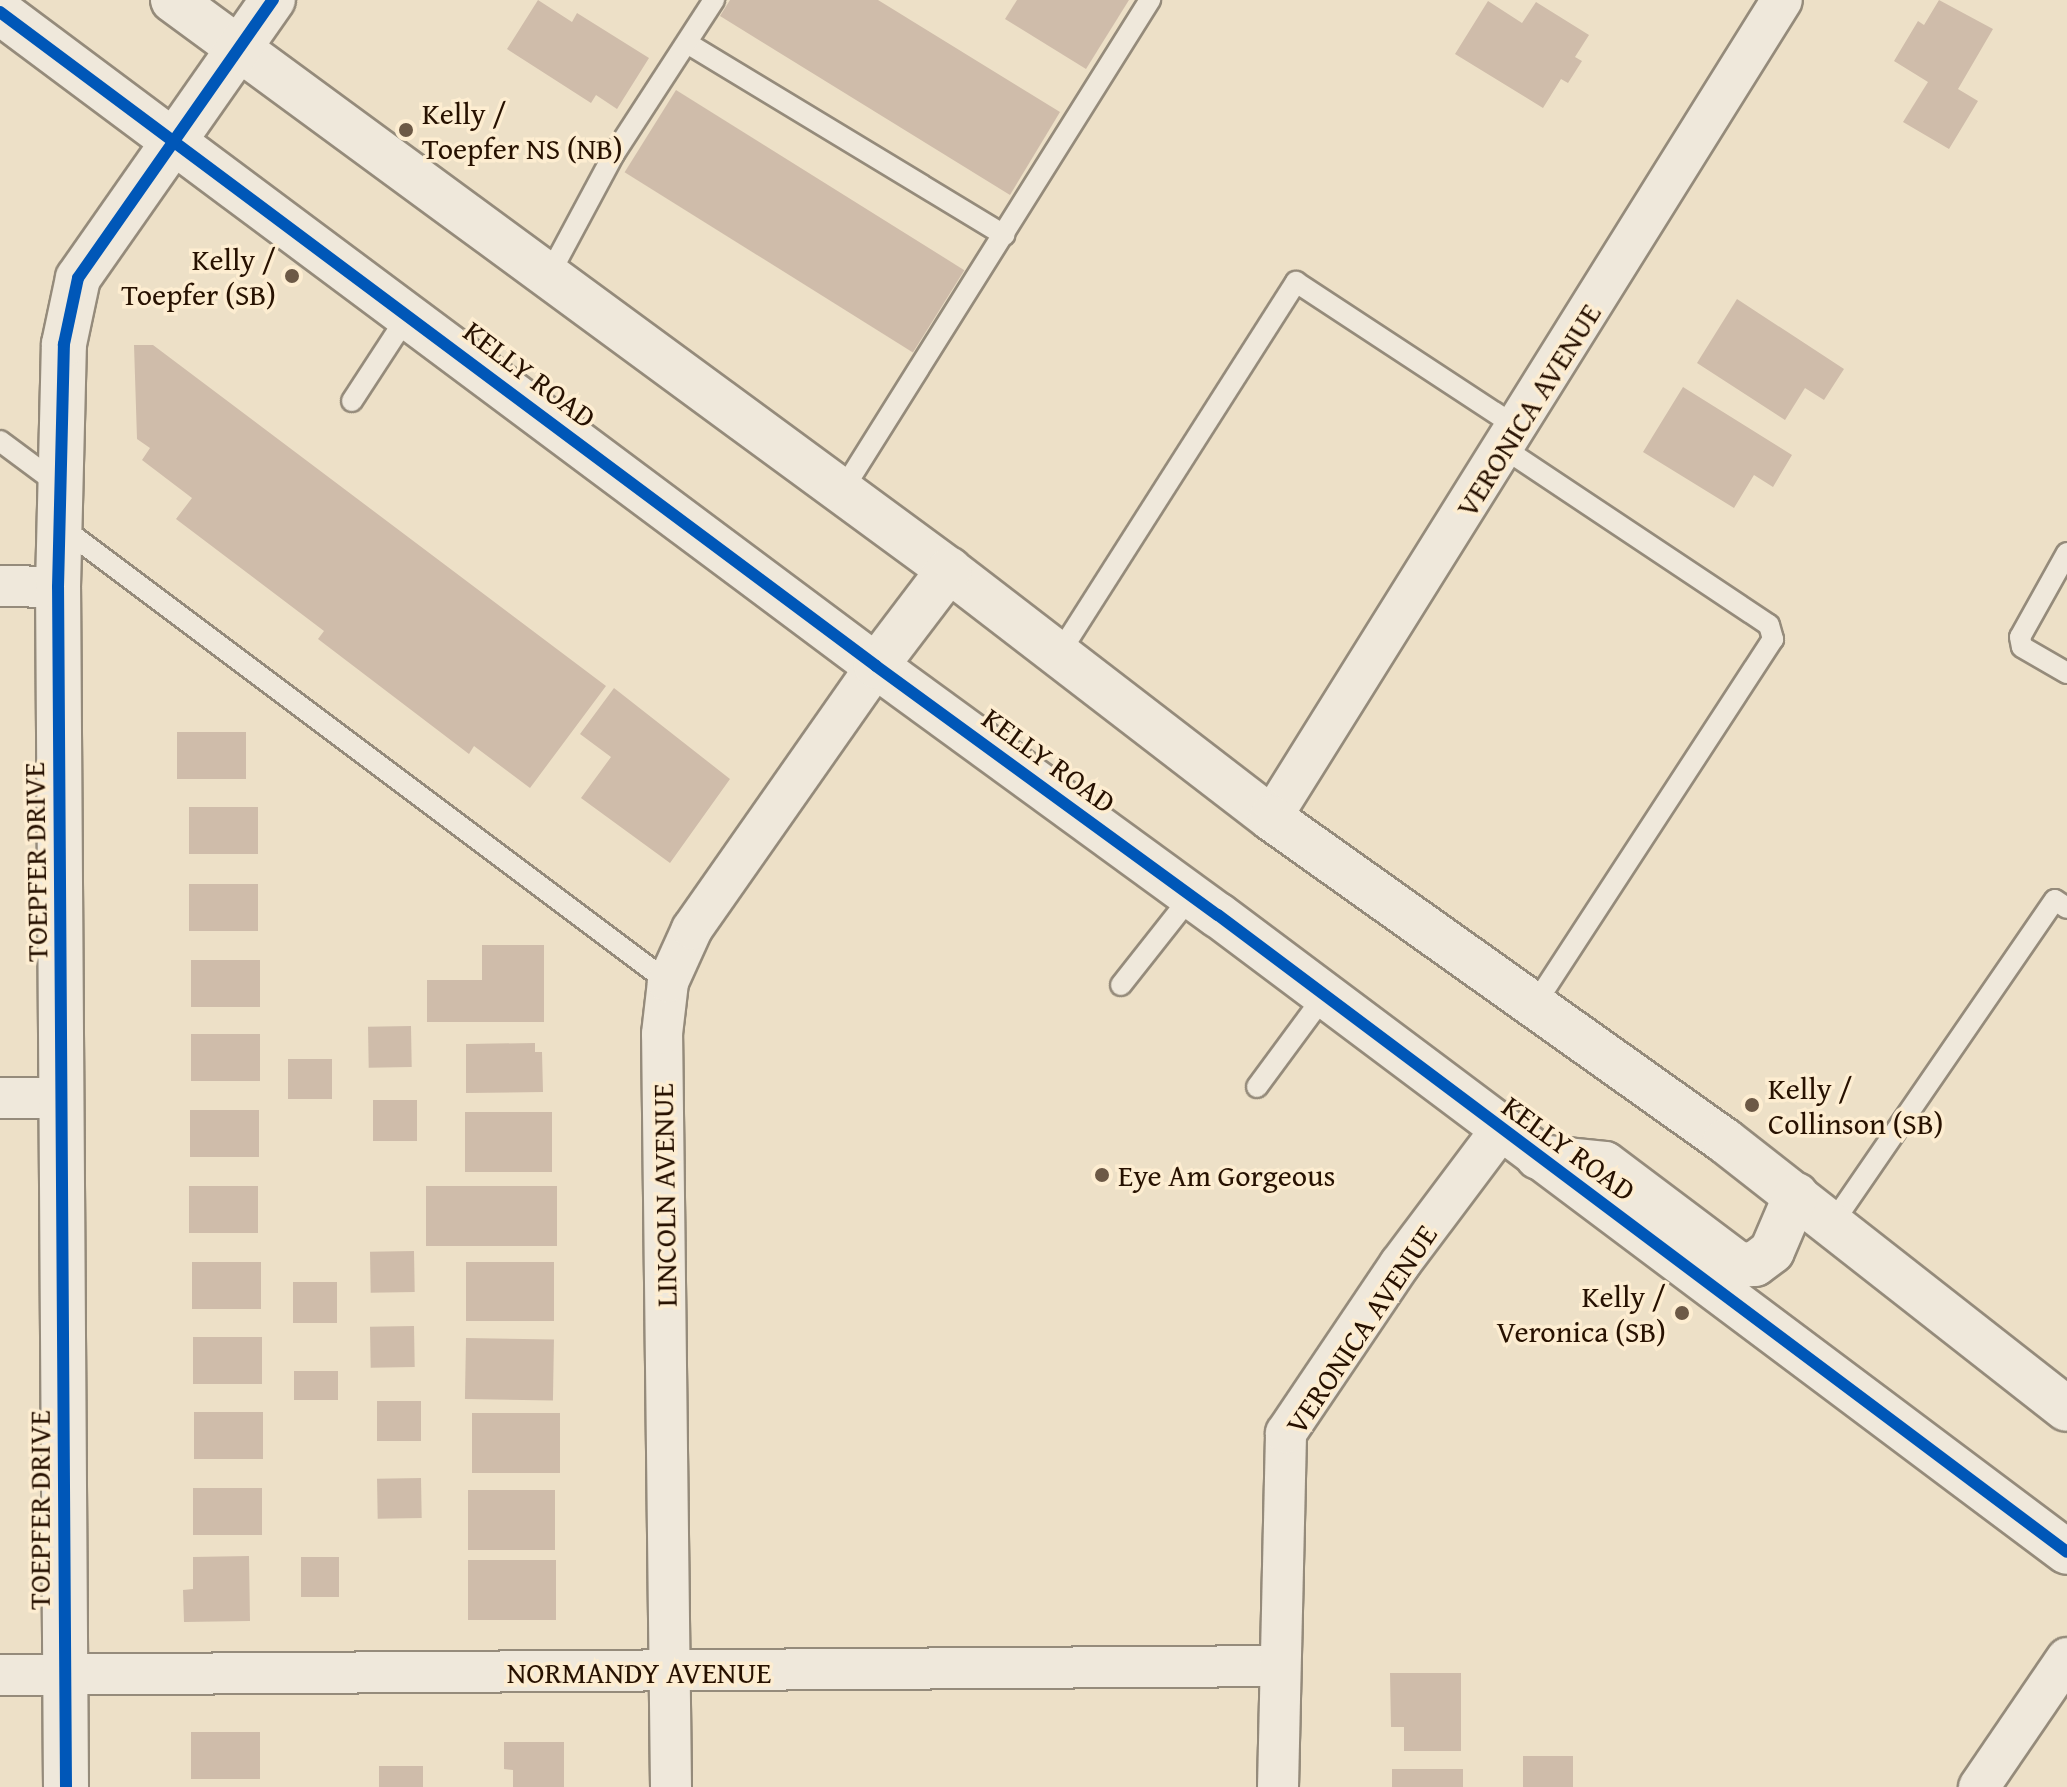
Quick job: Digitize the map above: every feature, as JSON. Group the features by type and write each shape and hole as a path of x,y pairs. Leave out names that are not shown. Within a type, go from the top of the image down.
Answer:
{"street":[{"path":"173,0 949,570 1057,657 1271,818 1796,1195 2067,1409"},
{"name":"TOEPFER DRIVE","path":"66,1787 58,587 64,344 78,278 240,52 273,0"},
{"name":"VERONICA AVENUE","path":"1271,818 1782,0"},
{"name":"KELLY ROAD","path":"0,12 876,666 1192,895 1500,1131 2067,1552"},
{"path":"876,666 949,570"},
{"path":"0,586 58,587"},
{"name":"LINCOLN AVENUE","path":"671,1787 662,1049 668,982 692,929 876,666"},
{"path":"0,1098 63,1098"},
{"name":"VERONICA AVENUE","path":"1278,1787 1278,1666 1286,1433 1400,1264 1500,1131"},
{"path":"1535,1156 1605,1164 1739,1265 1755,1264 1772,1251 1796,1195"},
{"name":"NORMANDY AVENUE","path":"0,1675 1278,1666"},
{"path":"1979,1787 2061,1679"}],"lane":[{"path":"548,277 614,154 714,0"},
{"path":"842,491 1150,0"},
{"path":"687,43 1004,235"},
{"path":"1057,657 1296,282 1769,625 1773,639 1534,1006"},
{"path":"352,401 408,315"},
{"path":"0,441 58,504 668,982"},
{"path":"2067,553 2020,637 2022,647 2067,673"},
{"path":"1121,985 1192,895"},
{"path":"1832,1224 2055,900 2067,908"},
{"path":"1257,1087 1324,996"}],"building":[{"path":"538,0 572,22 577,13 649,58 617,109 596,95 591,103 507,49"},
{"path":"730,0 878,0 1060,112 1010,195 720,16"},
{"path":"1017,0 1129,0 1086,69 1005,19"},
{"path":"1939,0 1993,29 1958,89 1978,101 1949,149 1903,122 1928,82 1894,61 1918,21 1924,25"},
{"path":"1488,1 1522,23 1536,2 1589,35 1575,57 1582,61 1568,83 1561,79 1543,108 1455,54"},
{"path":"676,90 964,270 913,352 625,172"},
{"path":"1737,299 1844,369 1824,400 1805,388 1785,420 1697,363"},
{"path":"134,345 153,345 606,686 530,788 474,746 469,754 318,639 324,631 176,519 192,498 142,460 150,448 137,439"},
{"path":"1683,387 1792,455 1773,487 1754,475 1734,508 1643,452"},
{"path":"614,688 730,779 670,863 581,798 611,757 580,734"},
{"path":"177,732 246,732 246,779 177,779"},
{"path":"189,807 258,807 258,854 189,854"},
{"path":"189,884 258,884 258,931 189,931"},
{"path":"482,945 544,945 544,1022 427,1022 427,980 482,980"},
{"path":"191,960 260,960 260,1007 191,1007"},
{"path":"411,1026 412,1067 369,1068 368,1027"},
{"path":"191,1034 260,1034 260,1081 191,1081"},
{"path":"535,1043 535,1052 542,1052 543,1092 466,1093 466,1044"},
{"path":"288,1059 332,1059 332,1099 288,1099"},
{"path":"373,1100 417,1100 417,1141 373,1141"},
{"path":"190,1110 259,1110 259,1157 190,1157"},
{"path":"465,1112 552,1112 552,1172 465,1172"},
{"path":"189,1186 258,1186 258,1233 189,1233"},
{"path":"426,1186 557,1186 557,1246 426,1246"},
{"path":"414,1251 415,1292 371,1293 370,1252"},
{"path":"192,1262 261,1262 261,1309 192,1309"},
{"path":"466,1262 554,1262 554,1321 466,1321"},
{"path":"293,1282 337,1282 337,1323 293,1323"},
{"path":"414,1326 415,1367 371,1368 370,1327"},
{"path":"193,1337 262,1337 262,1384 193,1384"},
{"path":"466,1338 554,1340 553,1401 465,1399"},
{"path":"294,1371 338,1371 338,1400 294,1400"},
{"path":"377,1401 421,1401 421,1441 377,1441"},
{"path":"194,1412 263,1412 263,1459 194,1459"},
{"path":"472,1413 560,1413 560,1473 472,1473"},
{"path":"421,1478 422,1518 378,1519 377,1479"},
{"path":"193,1488 262,1488 262,1535 193,1535"},
{"path":"468,1490 555,1490 555,1550 468,1550"},
{"path":"249,1556 250,1621 184,1622 183,1590 193,1589 193,1557"},
{"path":"301,1557 339,1557 339,1597 301,1597"},
{"path":"468,1560 556,1560 556,1620 468,1620"},
{"path":"1390,1673 1461,1673 1461,1751 1404,1751 1404,1727 1391,1727"},
{"path":"191,1732 260,1732 260,1779 191,1779"},
{"path":"504,1742 564,1742 564,1787 513,1787 513,1770 504,1769"},
{"path":"1523,1756 1573,1756 1573,1787 1523,1787"},
{"path":"379,1766 423,1766 423,1787 379,1787"},
{"path":"1392,1769 1463,1769 1463,1787 1392,1787"}],"cycle path":[{"path":"66,1787 58,587 64,344 78,278 273,0"},
{"path":"0,12 876,666 1218,915 2067,1552"}],"place":[{"name":"Kelly / Toepfer NS (NB)","path":"406,130"},
{"name":"Kelly / Toepfer (SB)","path":"292,276"},
{"name":"Kelly / Collinson (SB)","path":"1752,1105"},
{"name":"Eye Am Gorgeous","path":"1102,1175"},
{"name":"Kelly / Veronica (SB)","path":"1682,1313"}]}
